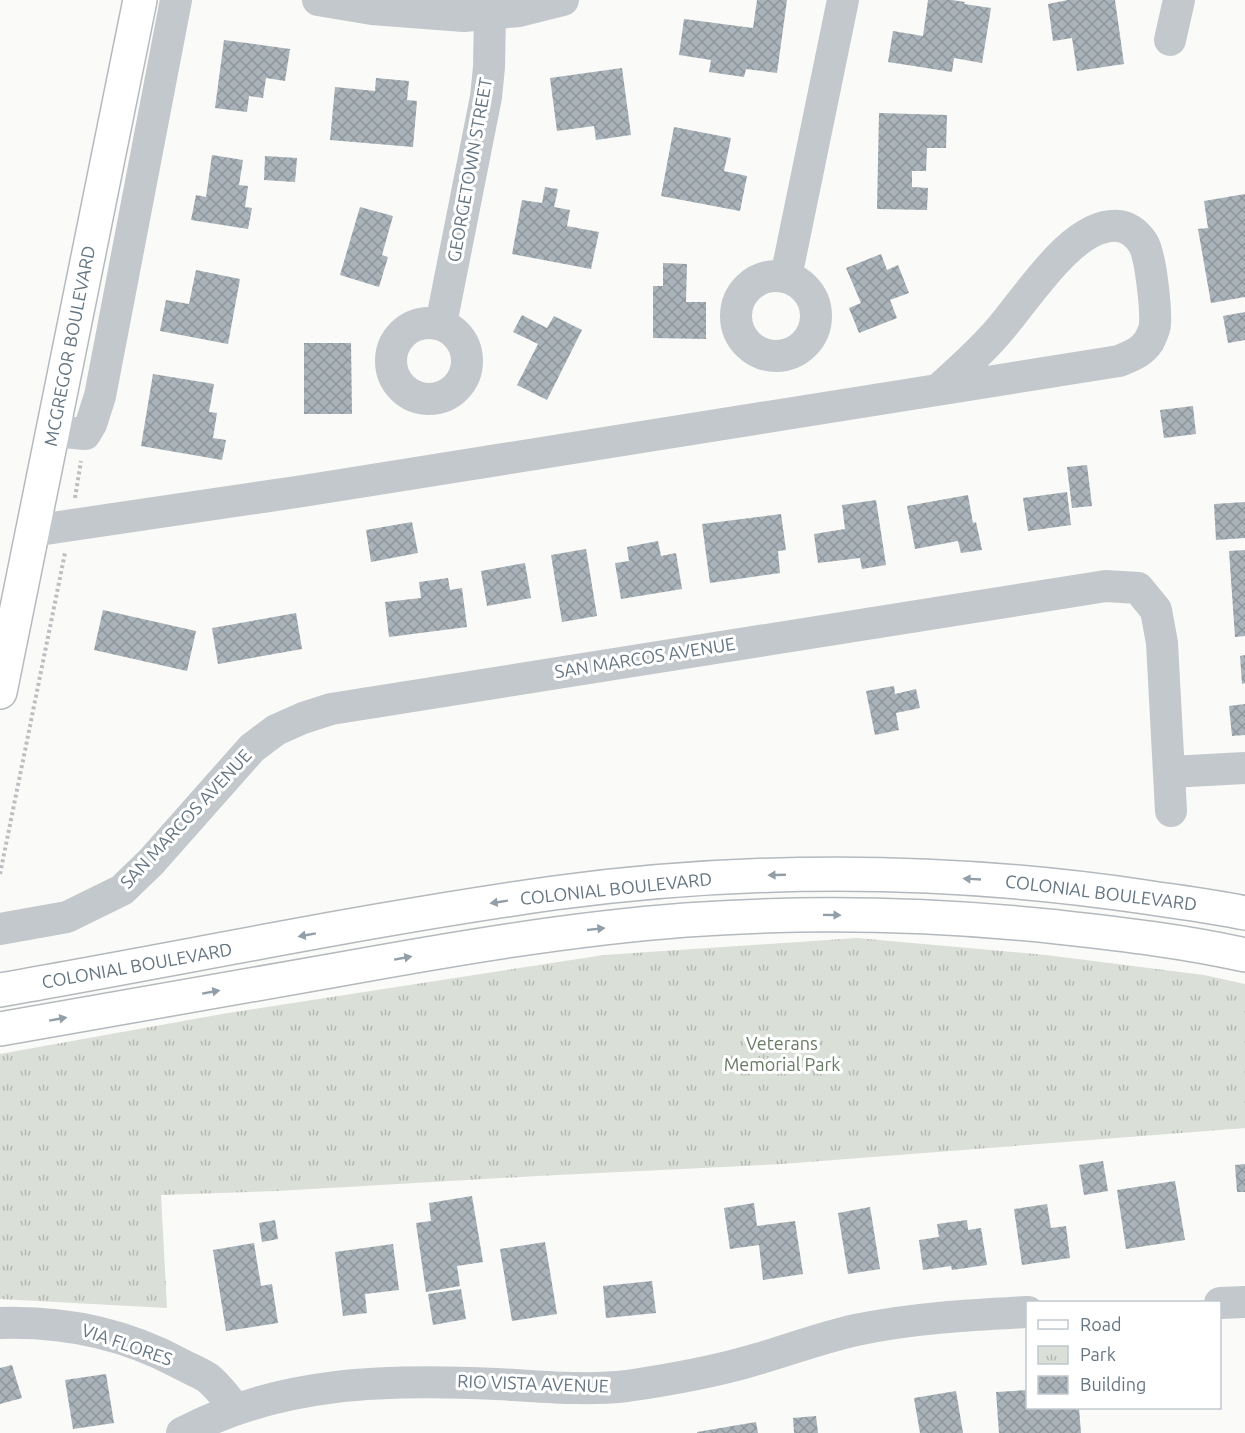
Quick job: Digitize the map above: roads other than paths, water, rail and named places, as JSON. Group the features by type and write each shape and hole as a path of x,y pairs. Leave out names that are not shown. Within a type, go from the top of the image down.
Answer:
{"main road":[{"name":"MCGREGOR BOULEVARD","path":"0,692 140,0"},
{"name":"COLONIAL BOULEVARD","path":"0,990 431,912 556,893 682,880 783,875 884,875 984,879 1089,889 1242,912"},
{"name":"COLONIAL BOULEVARD","path":"0,1029 453,949 564,933 687,920 820,915 964,919 1126,934 1239,953"}],"street":[{"path":"53,431 85,434 91,424 100,396 176,0"},
{"path":"318,0 372,9 464,16 519,11 563,0"},
{"path":"786,277 843,0"},
{"path":"1170,40 1179,0"},
{"name":"GEORGETOWN STREET","path":"441,324 486,97 490,14"},
{"path":"33,531 303,491 1119,361 1137,354 1149,341 1155,326 1152,278 1145,245 1128,228 1115,226 1100,228 1076,241 1058,258 997,333 939,389"},
{"name":"SAN MARCOS AVENUE","path":"0,929 67,917 122,890 151,862 252,748 276,730 330,709 1106,586 1138,588 1156,610 1162,643 1171,811"},
{"path":"1170,772 1245,768"},
{"path":"1221,1303 1245,1302"},
{"name":"RIO VISTA AVENUE","path":"182,1433 236,1408 313,1390 371,1382 430,1381 592,1388 625,1386 687,1377 856,1330 937,1317 1026,1312"},
{"name":"VIA FLORES","path":"0,1323 42,1323 76,1327 104,1333 159,1352 209,1378 236,1408"}],"park label":[{"name":"Veterans Memorial Park","path":"782,1054"}]}
